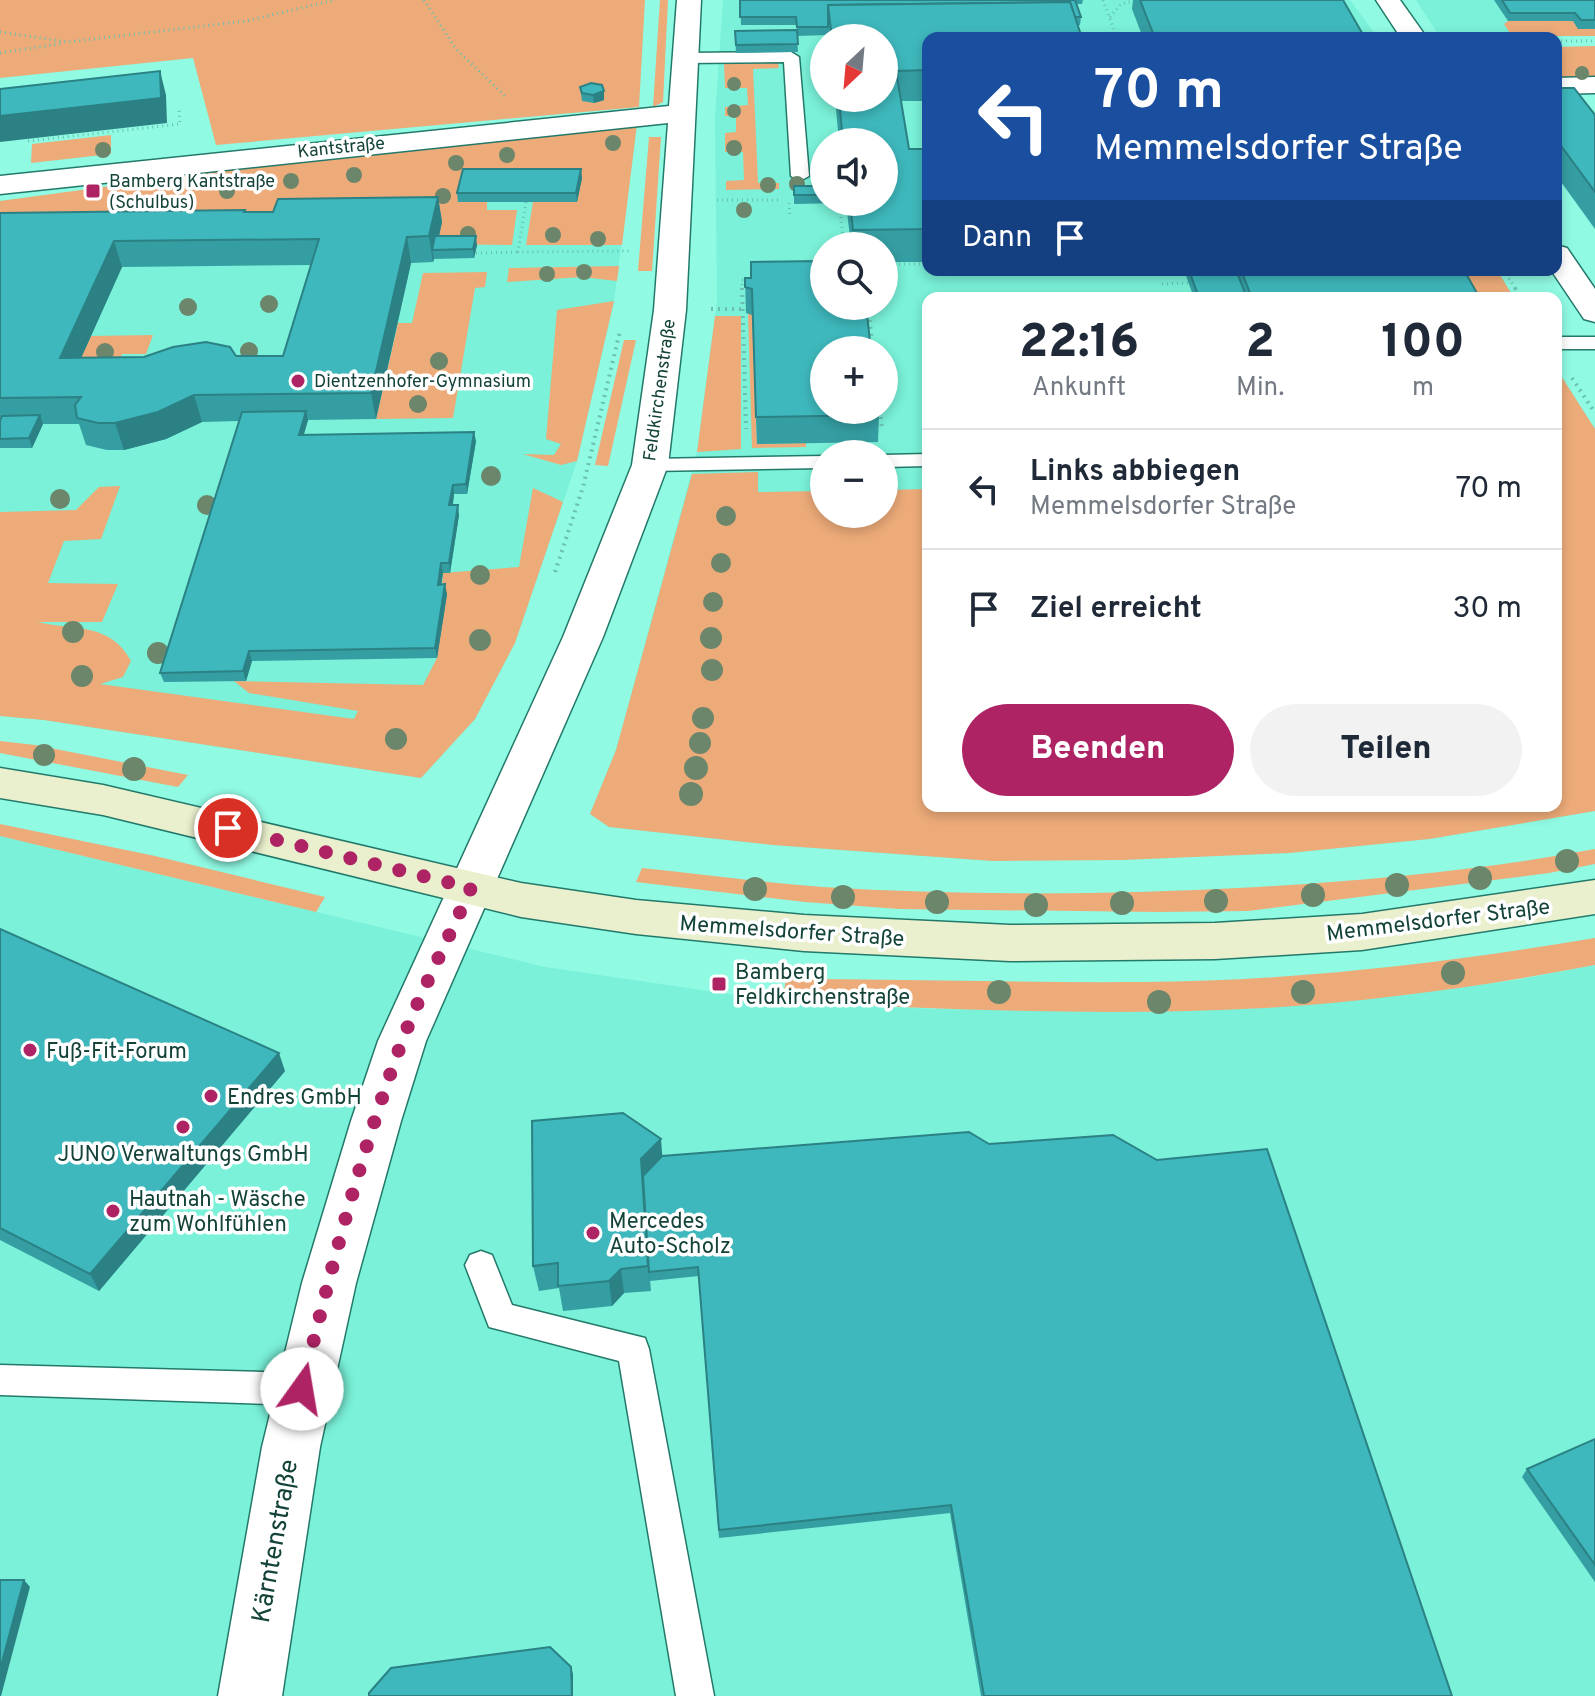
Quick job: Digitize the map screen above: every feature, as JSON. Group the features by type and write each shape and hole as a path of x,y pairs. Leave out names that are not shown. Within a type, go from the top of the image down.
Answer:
{"main road":[{"name":"Memmelsdorfer Straße","path":"0,783 103,800 521,900 636,917 804,933 1109,944 1362,932 1595,897"}],"street":[{"name":"Feldkirchenstraße","path":"471,888 511,792 583,637 650,465 668,328 689,0"},
{"path":"1388,0 1410,32"},
{"path":"1562,91 1595,85"},
{"name":"Kantstraße","path":"0,185 683,113"},
{"path":"1562,263 1595,312"},
{"name":"Kärntenstraße","path":"250,1696 266,1573 302,1389 333,1258 402,1041 471,888"}],"lane":[{"path":"685,58 791,57 800,176"},
{"path":"1562,343 1595,343"},
{"path":"898,461 922,460"},
{"path":"650,465 810,462"},
{"path":"481,1265 500,1317 633,1349 695,1696"},
{"path":"0,1380 302,1389"}],"path":[{"path":"0,53 246,21 335,0"},
{"path":"424,0 456,49 493,86 543,127"},
{"path":"1103,0 1115,32"},
{"path":"1110,18 1121,4 1137,0"},
{"path":"0,32 68,42"},
{"path":"1562,41 1595,41"},
{"path":"24,139 24,142 180,124 179,110"},
{"path":"518,252 526,202"},
{"path":"476,253 631,251"},
{"path":"898,264 922,264"},
{"path":"747,463 742,280 757,280"},
{"path":"1162,284 1188,283"},
{"path":"551,587 583,487 621,325"},
{"path":"1572,378 1595,413"}],"shaded area":[{"path":"0,0 645,0 639,107 216,145 193,58 0,78"},
{"path":"660,0 668,0 663,102 653,107"},
{"path":"723,0 1350,0 1374,32 922,32 922,276 1501,276 1510,292 922,292 922,812 1562,812 1562,377 1595,429 1595,811 1429,839 1289,853 993,861 773,845 609,827 590,814 616,750 697,452 717,302 715,117"},
{"path":"1416,0 1595,0 1595,36 1562,36 1562,32 1437,32"},
{"path":"1508,21 1573,21 1579,29 1595,29 1595,36 1562,36 1562,32 1509,32 1504,24"},
{"path":"1595,46 1595,76 1562,78 1562,47"},
{"path":"778,63 779,68 753,69 758,183 779,183 779,189 726,190 726,181 744,180 743,152 725,152 725,133 736,132 736,116 725,116 725,107 748,105 747,88 725,88 724,64"},
{"name":"Dientzenhofer-Gymnasium","path":"637,124 614,301 577,461 515,643 475,719 421,778 44,720 0,716 0,201"},
{"path":"637,124 622,245 526,245 533,202 487,202 487,210 517,210 512,245 0,239 0,201 266,165"},
{"path":"111,135 111,154 31,163 32,144"},
{"path":"649,137 661,137 652,271 638,271"},
{"path":"619,266 617,281 582,277 507,282 509,268"},
{"path":"487,272 485,287 475,288 453,418 376,419 398,323 412,323 423,273"},
{"path":"1452,276 1501,276 1510,292 1461,292"},
{"path":"614,301 577,461 561,465 523,454 554,455 561,444 546,439 557,310"},
{"path":"748,313 752,315 757,444 806,443 806,447 752,448"},
{"path":"715,316 741,316 741,449 697,452"},
{"path":"153,335 146,354 122,354 115,368 76,368 91,336"},
{"path":"624,340 636,340 608,466 595,465"},
{"path":"1562,377 1595,429 1595,811 1429,839 1289,853 1122,860 993,861 773,845 609,827 590,814 616,750 692,474 758,472 758,492 810,491 810,528 898,528 898,490 922,489 922,812 1562,812"},
{"path":"120,486 101,539 64,541 48,583 118,584 102,622 38,622 90,630 113,640 122,648 131,661 123,677 100,684 354,719 358,711 249,693 234,681 423,685 437,658 443,573 519,567 533,488 563,502 515,643 475,719 421,778 44,720 0,716 0,512 76,510 99,487"},
{"path":"0,741 188,775 178,787 0,753"},
{"path":"0,824 155,856 325,897 316,912 0,836"},
{"path":"0,836 545,967 782,1002 932,1009 1126,1012 1265,1008 1396,996 1517,980 1595,965 1595,1696 0,1696"},
{"path":"1595,849 1595,864 1549,873 1248,911 899,909 805,902 636,882 642,868 877,890 1149,892 1385,877 1511,863"},
{"path":"1595,938 1595,965 1431,992 1307,1005 1205,1011 1084,1012 782,1002 786,979 1200,981 1427,963"}],"building":[{"path":"740,0 1075,0 1081,17 1075,17 1070,2 828,5 828,24 810,24 810,27 797,27 796,17 740,17"},
{"path":"1140,0 1343,0 1362,32 1153,32"},
{"path":"1502,0 1595,0 1595,20 1581,20 1575,13 1510,13"},
{"path":"1070,2 1080,32 922,32 922,70 898,71 898,24 830,24 828,5"},
{"path":"797,30 798,44 736,45 735,31"},
{"path":"160,71 161,98 0,116 0,89"},
{"path":"591,83 602,85 604,91 593,95 582,93 580,87"},
{"path":"898,83 909,149 922,149 922,229 853,230 852,216 898,216 898,128 842,128 840,112 898,112"},
{"path":"1562,88 1574,88 1595,115 1595,192 1562,147"},
{"path":"463,169 581,169 576,193 457,193"},
{"path":"794,186 810,186 810,195 794,195"},
{"path":"438,197 429,236 407,237 371,393 194,395 158,412 115,423 77,418 75,405 81,397 0,398 0,213 273,212 278,199","holes":["319,239 283,356 236,356 230,347 206,342 173,347 144,357 60,358 114,241"]},
{"path":"435,236 476,236 473,249 432,250"},
{"path":"810,261 810,320 868,320 869,336 810,336 810,416 756,417 752,289 745,287 745,278 751,278 751,262"},
{"path":"1191,276 1238,276 1245,292 1197,292"},
{"path":"1243,276 1467,276 1476,292 1250,292"},
{"path":"306,411 299,435 474,432 466,484 453,485 449,505 458,505 449,563 441,563 438,585 445,584 435,648 249,651 243,671 160,673 242,412"},
{"path":"40,415 29,438 0,439 2,416"},
{"path":"0,929 279,1053 90,1274 0,1228"},
{"name":"Mercedes Auto-Scholz","path":"623,1113 661,1139 641,1159 648,1266 621,1269 609,1281 558,1286 558,1263 533,1266 532,1121"},
{"path":"969,1132 989,1144 1113,1135 1157,1160 1267,1149 1452,1696 984,1696 951,1505 719,1530 698,1267 649,1272 643,1176 662,1156"},
{"path":"1595,1439 1595,1565 1527,1469"},
{"path":"0,1580 24,1580 0,1670"},
{"path":"550,1647 571,1667 572,1696 369,1696 391,1668"}],"place":[{"name":"Bamberg Kantstraße (Schulbus)","path":"93,191"},
{"name":"Dientzenhofer-Gymnasium","path":"298,381"},
{"name":"Bamberg Feldkirchenstraße","path":"719,984"},
{"name":"Fuß-Fit-Forum","path":"30,1050"},
{"name":"Endres GmbH","path":"211,1096"},
{"name":"JUNO Verwaltungs GmbH","path":"183,1127"},
{"name":"Hautnah - Wäsche zum Wohlfühlen","path":"113,1211"},
{"name":"Mercedes Auto-Scholz","path":"593,1233"}],"route":[{"path":"228,828 471,888 402,1041 387,1085 333,1258 302,1389"}]}
